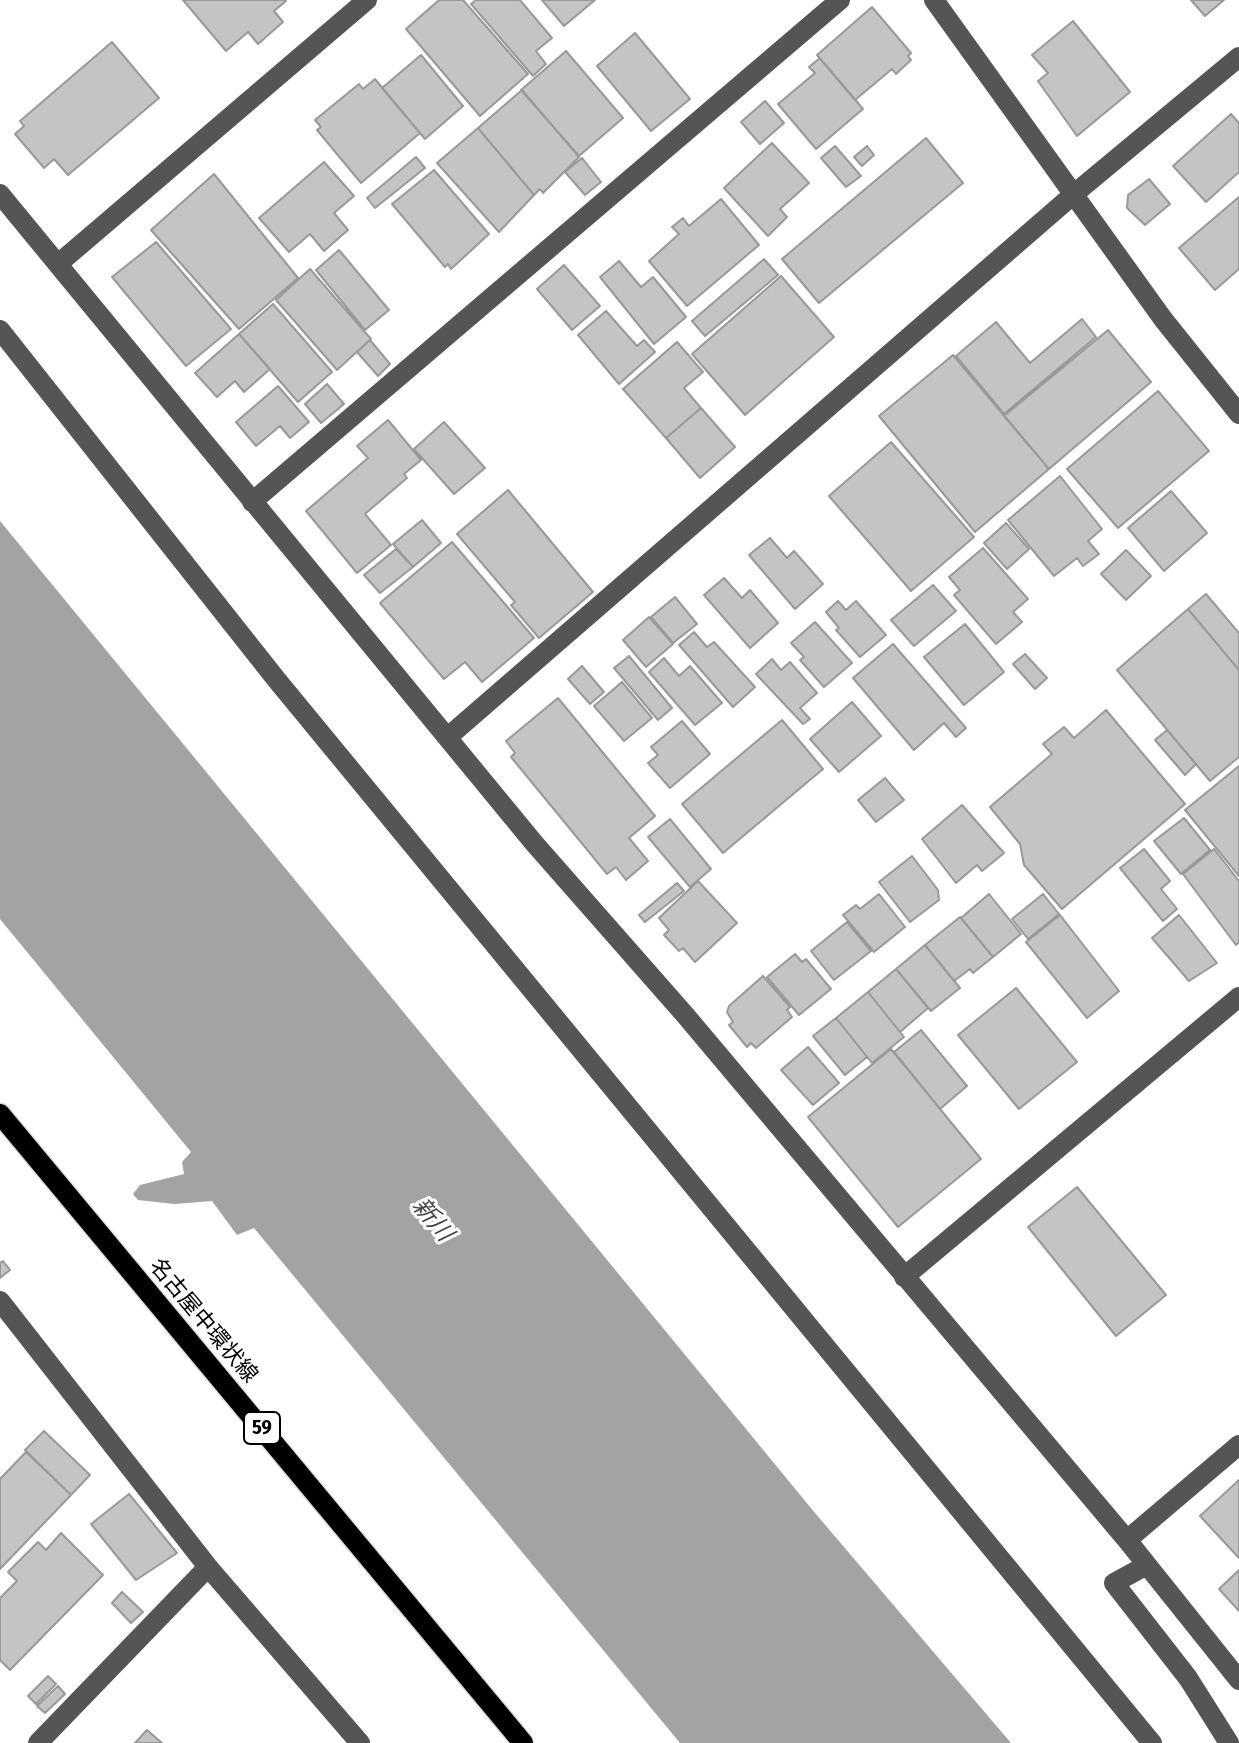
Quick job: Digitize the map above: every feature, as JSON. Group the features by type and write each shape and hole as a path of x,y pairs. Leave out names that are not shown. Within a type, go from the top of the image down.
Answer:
{"main road":[{"name":"名古屋中環状線","path":"0,1114 523,1743"}],"street":[{"path":"58,264 367,0"},
{"path":"252,502 840,0"},
{"path":"934,0 1163,319 1239,414"},
{"path":"449,736 1074,194 1239,57"},
{"path":"0,194 534,843 686,1016 1127,1540 1239,1680"},
{"path":"0,330 276,679 1152,1743"},
{"path":"904,1277 1239,997"},
{"path":"4,1315 208,1567 360,1743"},
{"path":"1127,1540 1239,1445"},
{"path":"1147,1565 1114,1583 1188,1678 1229,1743"},
{"path":"38,1743 208,1567"}],"water":[{"name":"新川","path":"0,521 815,1513 1011,1743 680,1743 254,1228 237,1235 212,1201 175,1204 138,1200 133,1194 140,1185 184,1174 182,1162 191,1152 0,919"}],"building":[{"path":"183,0 286,1 274,11 283,22 258,44 248,32 226,51"},
{"path":"439,0 463,0 528,74 480,116 406,29"},
{"path":"476,0 520,0 552,38 536,51 546,64 533,76 471,4"},
{"path":"542,0 595,0 564,26"},
{"path":"1191,0 1224,0 1205,16"},
{"path":"872,7 911,53 908,56 911,60 896,74 892,69 855,100 817,55"},
{"path":"1073,21 1130,92 1077,136 1038,81 1048,73 1032,55"},
{"path":"635,33 690,99 651,131 597,66"},
{"path":"112,42 159,98 68,175 54,159 44,168 15,134 24,126 20,121"},
{"path":"566,51 623,118 579,156 521,90"},
{"path":"421,55 463,106 425,139 382,88"},
{"path":"820,58 863,109 816,149 778,104 815,73 809,67"},
{"path":"375,79 420,133 361,183 317,130 321,127 315,120 359,84 363,89"},
{"path":"522,90 579,157 543,193 540,189 534,195 478,128"},
{"path":"765,101 784,123 760,144 741,122"},
{"path":"1231,114 1239,123 1239,172 1206,202 1173,166"},
{"path":"478,128 534,195 499,232 437,163"},
{"path":"926,138 963,183 819,303 782,259"},
{"path":"772,143 809,183 780,209 787,217 768,236 724,188"},
{"path":"835,146 861,176 846,187 821,158"},
{"path":"867,146 874,155 862,166 854,157"},
{"path":"416,157 425,168 375,208 367,198"},
{"path":"582,158 601,182 585,195 565,172"},
{"path":"324,162 354,196 334,213 348,230 324,251 310,234 289,252 259,218"},
{"path":"434,170 489,234 451,269 448,264 445,267 392,204"},
{"path":"214,174 298,278 239,329 151,230"},
{"path":"1149,179 1170,204 1145,225 1127,208 1128,195"},
{"path":"1239,197 1239,269 1215,290 1179,248"},
{"path":"721,199 759,245 687,306 649,261 679,234 672,227 683,218 689,226"},
{"path":"156,242 231,329 186,366 112,277"},
{"path":"339,250 389,310 365,330 316,270"},
{"path":"764,259 778,275 705,336 692,321"},
{"path":"619,261 641,287 653,277 686,317 654,344 600,277"},
{"path":"564,265 600,306 572,330 537,289"},
{"path":"310,269 371,339 337,370 276,300"},
{"path":"781,276 834,337 745,415 692,354"},
{"path":"273,304 332,372 298,402 239,334"},
{"path":"606,311 637,346 644,340 655,352 619,384 578,335"},
{"path":"1082,319 1096,337 1004,414 956,356 996,322 1030,363"},
{"path":"1108,330 1151,382 1049,469 1004,416"},
{"path":"239,334 270,369 244,392 235,381 217,397 195,373"},
{"path":"370,340 390,364 378,376 357,352"},
{"path":"677,342 703,372 684,388 701,408 666,438 623,389"},
{"path":"953,355 1049,469 975,532 879,416"},
{"path":"327,384 344,404 321,423 305,404"},
{"path":"278,386 309,422 290,438 280,426 256,446 236,422"},
{"path":"1158,391 1209,451 1118,528 1067,469"},
{"path":"701,408 735,447 700,478 666,438"},
{"path":"388,420 421,460 404,474 407,478 365,514 391,545 357,573 306,511 368,458 357,446"},
{"path":"444,422 485,468 454,494 414,449"},
{"path":"891,442 974,537 911,591 829,496"},
{"path":"1060,476 1102,529 1088,541 1099,554 1083,566 1077,558 1054,576 1008,520"},
{"path":"508,490 593,592 539,638 511,605 515,602 457,534"},
{"path":"1171,491 1207,533 1164,571 1128,528"},
{"path":"422,520 441,543 413,567 393,544"},
{"path":"1006,523 1029,549 1007,569 984,543"},
{"path":"770,538 787,558 794,551 823,584 795,609 749,555"},
{"path":"452,542 534,638 482,682 465,662 444,679 380,603"},
{"path":"983,548 1028,599 1013,612 1022,622 996,644 954,595 960,590 949,577"},
{"path":"396,549 413,567 380,593 364,575"},
{"path":"1126,550 1151,576 1126,600 1101,574"},
{"path":"724,578 742,598 750,590 778,623 750,648 704,595"},
{"path":"933,585 956,611 914,646 891,620"},
{"path":"1206,594 1239,633 1239,670 1188,609"},
{"path":"675,597 697,624 673,643 651,617"},
{"path":"838,601 846,610 856,601 886,635 860,657 836,630 839,628 826,612"},
{"path":"1188,609 1239,670 1239,757 1210,781 1117,670"},
{"path":"649,617 673,644 646,667 623,640"},
{"path":"815,622 852,663 824,687 800,660 804,657 791,643"},
{"path":"965,624 1004,672 964,705 924,657"},
{"path":"694,632 707,647 714,642 755,687 733,707 679,645"},
{"path":"893,644 966,728 956,737 944,723 914,750 853,678"},
{"path":"1025,654 1047,678 1035,689 1013,664"},
{"path":"629,656 672,708 658,720 614,668"},
{"path":"664,658 679,676 690,666 722,703 695,725 649,672"},
{"path":"772,659 781,670 790,662 817,693 800,708 810,719 803,724 756,674"},
{"path":"582,666 604,692 590,704 568,679"},
{"path":"622,682 652,718 624,741 594,706"},
{"path":"558,698 655,816 629,838 648,861 626,880 616,867 607,874 511,757 515,753 506,741"},
{"path":"852,702 881,736 839,772 810,739"},
{"path":"1106,710 1185,804 1062,909 1024,865 1020,844 990,807 1052,754 1043,744 1064,727 1074,738"},
{"path":"782,720 823,769 723,853 682,804"},
{"path":"682,721 710,754 670,788 648,763 658,755 651,747"},
{"path":"1167,730 1196,764 1185,775 1155,740"},
{"path":"1239,766 1239,876 1185,810"},
{"path":"885,778 904,800 876,822 858,800"},
{"path":"962,805 1004,853 982,871 977,865 956,883 922,839"},
{"path":"1184,818 1210,850 1181,874 1154,841"},
{"path":"670,819 711,869 690,887 648,837"},
{"path":"1144,849 1170,881 1161,889 1177,909 1163,921 1120,868"},
{"path":"1214,849 1239,881 1239,942 1236,945 1183,874"},
{"path":"912,856 938,890 939,900 910,922 879,882"},
{"path":"698,881 737,923 695,962 683,948 679,951 664,935 669,930 659,918"},
{"path":"677,883 684,891 645,922 639,915"},
{"path":"879,894 905,927 874,952 843,915 856,905 860,909"},
{"path":"989,894 1021,934 993,957 961,918"},
{"path":"1043,894 1059,914 1028,939 1012,919"},
{"path":"1060,915 1119,991 1087,1018 1026,942"},
{"path":"1179,915 1217,963 1189,981 1152,938"},
{"path":"960,917 993,957 973,973 970,969 954,981 925,945"},
{"path":"847,922 871,951 834,980 811,951"},
{"path":"925,945 960,988 931,1011 896,969"},
{"path":"795,954 802,962 806,959 831,989 799,1015 767,977"},
{"path":"896,969 928,1008 900,1032 868,992"},
{"path":"763,976 790,1007 787,1010 792,1017 756,1048 751,1043 747,1047 729,1025 733,1022 727,1012 729,1006"},
{"path":"1016,988 1077,1062 1019,1109 958,1035"},
{"path":"868,992 904,1037 872,1063 836,1018"},
{"path":"836,1018 867,1057 845,1075 813,1036"},
{"path":"921,1030 967,1086 940,1109 894,1052"},
{"path":"808,1047 839,1083 813,1105 781,1070"},
{"path":"891,1049 981,1159 898,1227 808,1117"},
{"path":"1077,1187 1166,1295 1116,1336 1028,1227"},
{"path":"3,1261 10,1270 0,1278 0,1263"},
{"path":"44,1431 90,1475 71,1495 25,1450"},
{"path":"26,1452 71,1495 0,1569 0,1479"},
{"path":"1239,1480 1239,1558 1200,1516"},
{"path":"129,1494 177,1553 136,1580 91,1524"},
{"path":"61,1533 103,1575 10,1670 0,1660 0,1598 17,1581 8,1572 38,1542 46,1550"},
{"path":"1239,1570 1239,1611 1219,1589"},
{"path":"122,1592 143,1612 131,1623 112,1603"},
{"path":"48,1676 56,1684 36,1704 28,1696"},
{"path":"58,1686 65,1694 45,1713 37,1706"},
{"path":"147,1730 162,1743 135,1743"}]}
